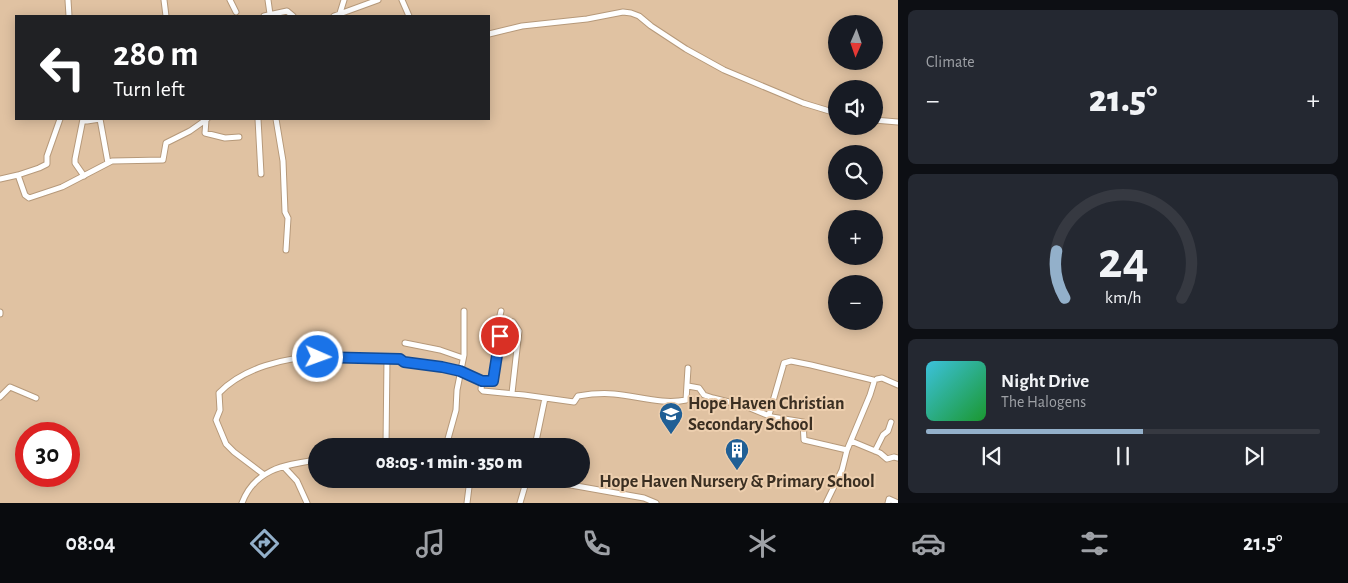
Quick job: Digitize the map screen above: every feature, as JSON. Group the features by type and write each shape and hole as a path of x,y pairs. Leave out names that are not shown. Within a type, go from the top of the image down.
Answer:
{"street":[{"path":"68,0 69,15"},
{"path":"164,0 166,15"},
{"path":"230,0 236,12"},
{"path":"267,15 268,0"},
{"path":"340,13 344,0"},
{"path":"336,15 378,0"},
{"path":"402,0 409,15"},
{"path":"271,15 287,11 292,15"},
{"path":"490,34 522,26 622,12 631,13 639,16 686,49 724,70 803,103 828,111"},
{"path":"0,180 46,165 48,153 60,120"},
{"path":"83,120 75,163 84,176"},
{"path":"100,120 108,162"},
{"path":"18,175 25,194 29,198 62,187 108,162 163,160 166,143 190,131 205,120"},
{"path":"206,120 206,133 225,138 239,137"},
{"path":"258,120 261,174"},
{"path":"276,120 278,138 284,161 284,203 285,215 288,218 286,250"},
{"path":"883,121 898,122"},
{"path":"448,438 456,410 457,390 463,358 464,312"},
{"path":"263,474 226,444 220,430 216,420 220,410 219,393 227,385 240,377 264,367 304,358 318,357 400,359 404,362 460,371 482,381 495,380 496,355 500,347 499,320 501,312"},
{"path":"512,393 519,337 519,331 513,322"},
{"path":"405,343 440,350 463,358"},
{"path":"386,438 387,358"},
{"path":"769,415 784,363 791,361 811,365 871,379 874,382 855,427 842,470 826,503"},
{"path":"482,381 481,389 483,391 574,402 581,395 616,394 658,401 682,401 687,399 688,368"},
{"path":"876,379 882,378 898,385"},
{"path":"688,386 699,388 704,395 745,406 772,417 803,422 804,440 847,450"},
{"path":"0,397 10,387 36,398"},
{"path":"537,438 545,398"},
{"path":"875,451 883,435 888,431 891,422"},
{"path":"851,440 887,459 897,456"},
{"path":"242,503 249,489 263,474 284,466 308,462"},
{"path":"284,466 297,481 307,503"},
{"path":"467,503 469,488"},
{"path":"520,503 524,488"},
{"path":"588,488 644,498 656,503"},
{"path":"888,503 889,500 898,503"}],"place":[{"name":"Hope Haven Christian Secondary School","path":"671,435"},
{"name":"Hope Haven Nursery & Primary School","path":"737,471"}],"route":[{"path":"318,357 395,358 404,362 454,369 482,381 493,381 495,380 496,355 500,347 500,336"}]}
